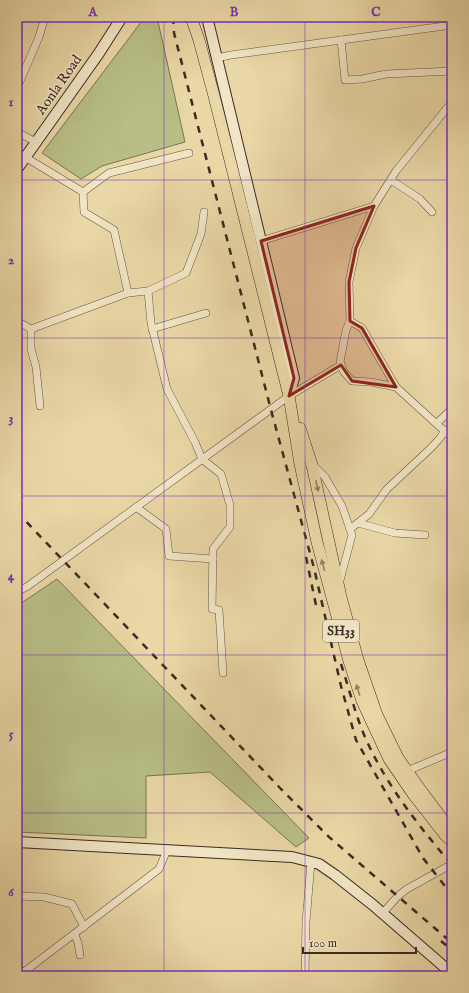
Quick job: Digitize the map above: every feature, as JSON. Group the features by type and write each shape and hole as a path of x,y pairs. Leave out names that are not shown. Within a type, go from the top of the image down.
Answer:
{"main road":[{"path":"191,17 199,40 214,96 289,396"},
{"name":"SH33","path":"289,396 312,465 338,588 358,660 377,715 398,758 444,822 452,829"},
{"name":"SH33","path":"289,396 300,464 317,542 349,661 362,701 389,759 413,794 445,835 452,841"}],"street":[{"path":"17,88 39,37 45,17"},
{"name":"Aonla Road","path":"17,169 99,53 122,17"},
{"path":"207,17 294,378 289,396"},
{"path":"216,58 452,25"},
{"path":"341,40 345,80 362,79 386,74 452,71"},
{"path":"396,387 370,382 352,381 344,372 340,362 346,330 350,321 349,282 356,248 374,206 391,180 452,102"},
{"path":"17,132 36,142"},
{"path":"83,192 109,173 189,153"},
{"path":"25,157 83,192"},
{"path":"391,180 420,199 432,212"},
{"path":"83,192 84,212 114,230 128,293"},
{"path":"261,241 374,206"},
{"path":"31,329 128,293 148,291 186,273 201,234 204,212"},
{"path":"148,291 152,329 167,389 195,442 202,459 221,474 230,505 230,527 213,549 212,609 219,610 223,673"},
{"path":"152,329 206,313"},
{"path":"17,321 31,329"},
{"path":"350,321 362,328 396,387 445,430 452,438"},
{"path":"31,329 31,349 36,367 40,406"},
{"path":"17,592 28,586 289,396 341,364"},
{"path":"437,423 452,409"},
{"path":"350,529 369,514 387,489 431,448 445,430"},
{"path":"312,465 325,477 342,506 352,535 338,588"},
{"path":"136,507 166,529 169,556 213,559"},
{"path":"358,523 395,533 425,535"},
{"path":"407,771 452,752"},
{"path":"17,842 292,857 319,864 335,875 451,973"},
{"path":"20,973 75,935 84,926 160,869 167,850"},
{"path":"305,976 306,922 311,862"},
{"path":"382,914 398,896 407,889 452,864"},
{"path":"17,896 44,897 72,904 84,926"},
{"path":"75,935 80,955"}],"highlighted area":[{"path":"374,206 356,248 349,282 350,321 362,328 396,387 352,381 341,365 289,396 294,378 261,241"}],"green space":[{"path":"145,17 157,17 185,142 102,166 81,179 42,153"},
{"path":"57,579 309,838 296,847 210,772 146,776 146,838 17,832 17,606"}],"railway":[{"path":"173,17 174,33 271,410 314,568 341,686 356,740 423,858 452,895"},
{"path":"17,512 281,789 329,837 452,943"},
{"path":"306,557 317,610"},
{"path":"341,664 361,728 373,755 415,820 452,865"},
{"path":"441,941 452,950"}]}
